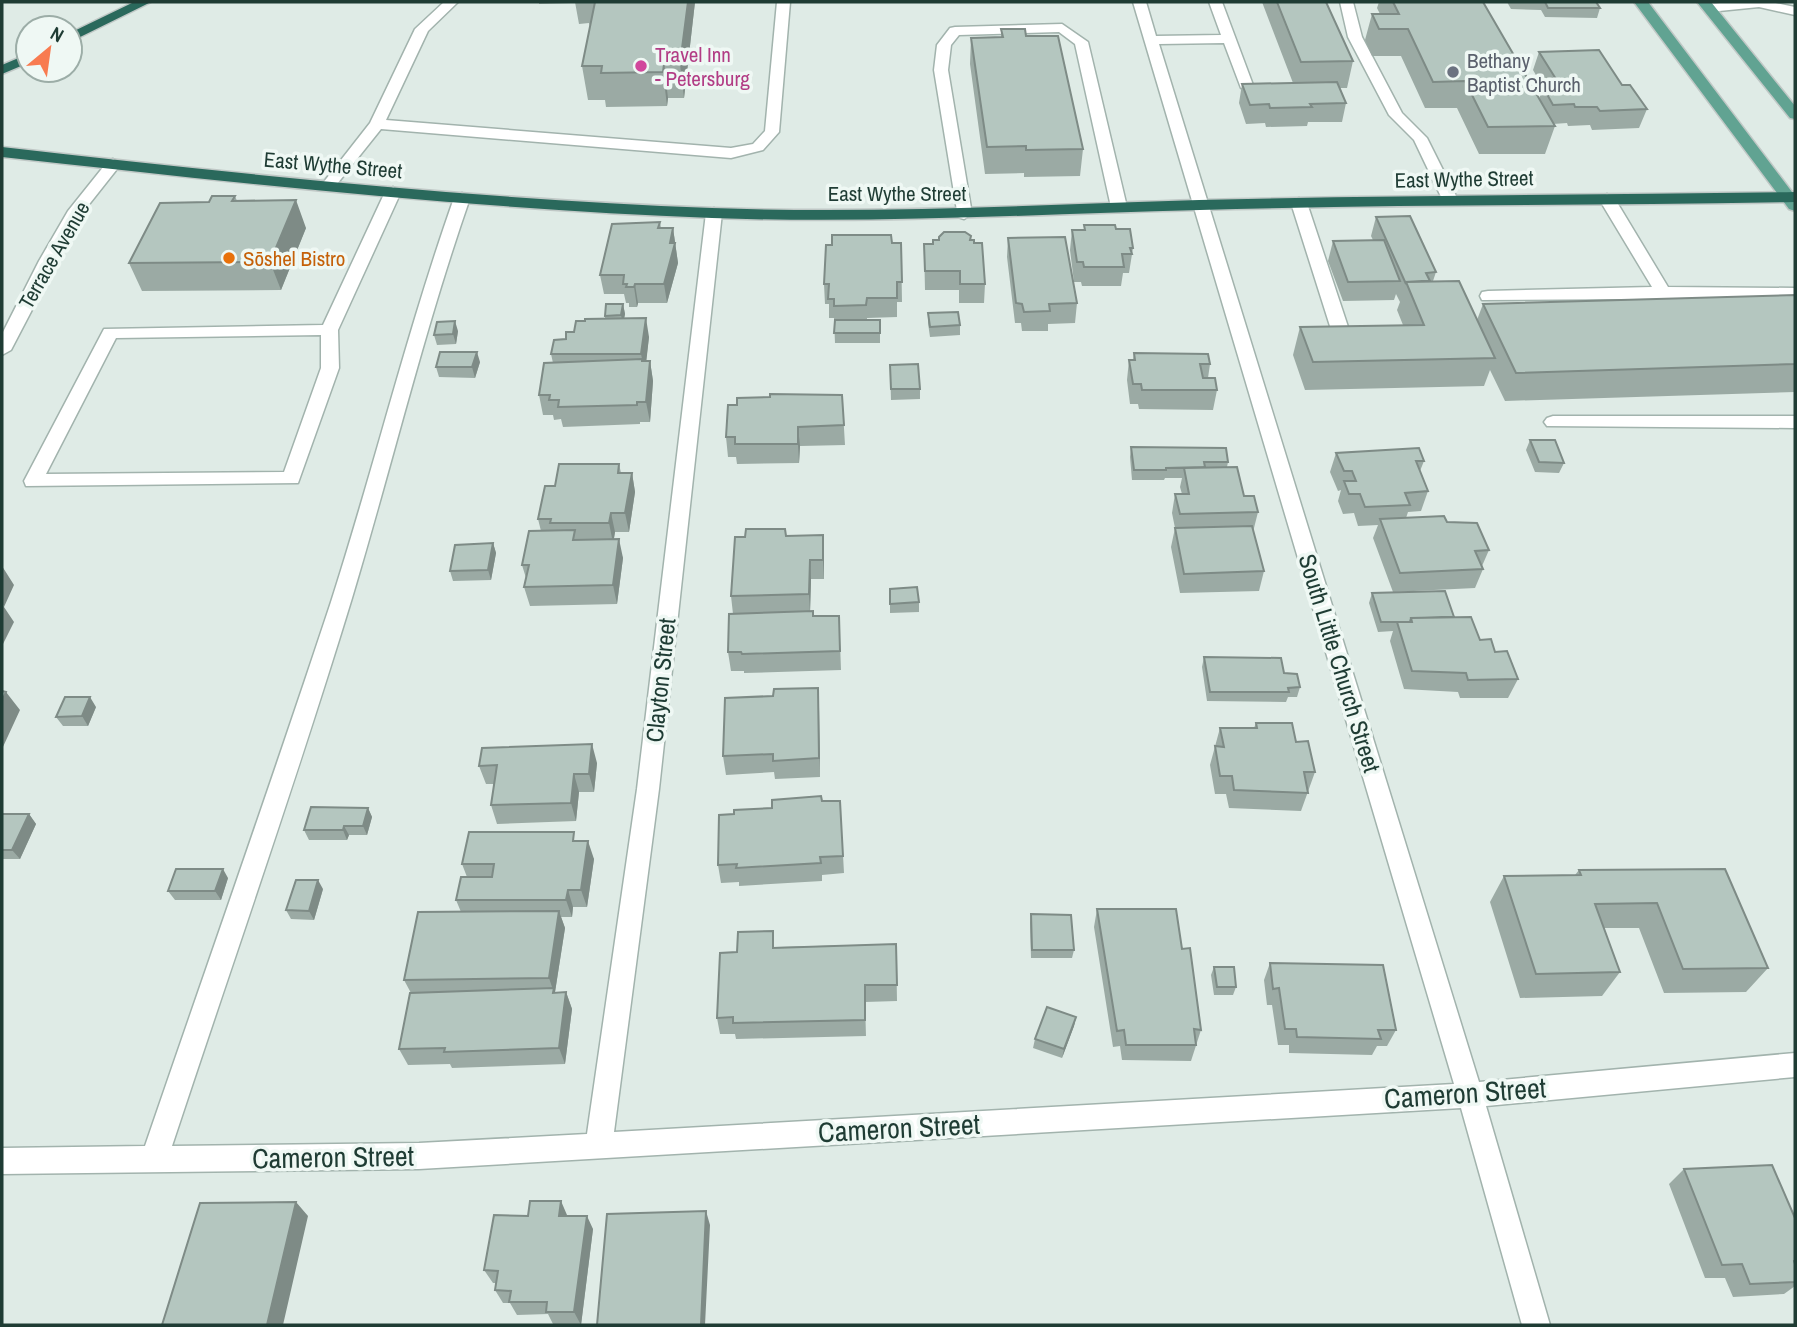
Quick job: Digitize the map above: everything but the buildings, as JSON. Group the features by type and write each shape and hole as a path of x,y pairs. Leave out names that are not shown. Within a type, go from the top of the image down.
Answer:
{"highway":[{"path":"84,31 144,2"},
{"name":"East Wythe Street","path":"3,153 462,198 714,213 964,214 1119,207 1450,200 1793,200"}],"main road":[{"path":"1641,2 1793,200"},
{"path":"1706,5 1795,115"}],"street":[{"path":"328,186 377,124 422,29 452,2"},
{"path":"377,124 731,153 758,147 772,132 784,2"},
{"name":"South Little Church Street","path":"1139,2 1470,1095 1536,1325"},
{"path":"1216,2 1246,85"},
{"path":"1346,2 1355,37 1396,116 1420,138 1450,200"},
{"path":"1706,5 1759,3 1795,11"},
{"path":"964,214 941,70 944,45 955,31 1062,28 1081,43 1119,207"},
{"path":"1150,40 1229,39"},
{"name":"Terrace Avenue","path":"2,350 47,261 76,211 113,164"},
{"path":"329,330 110,333 33,481 291,478 330,368 329,330 393,192"},
{"path":"154,1159 341,601 393,427 431,286 462,198"},
{"path":"1607,199 1662,292"},
{"path":"1298,203 1345,345"},
{"name":"Clayton Street","path":"599,1146 648,789 714,213"},
{"path":"1488,296 1662,292 1795,294"},
{"path":"1553,422 1795,422"},
{"name":"Cameron Street","path":"2,1161 419,1156 1470,1095 1795,1065"}],"place":[{"name":"Travel Inn - Petersburg","path":"641,66"},
{"name":"Bethany Baptist Church","path":"1453,72"},
{"name":"Sōshel Bistro","path":"229,258"}]}
